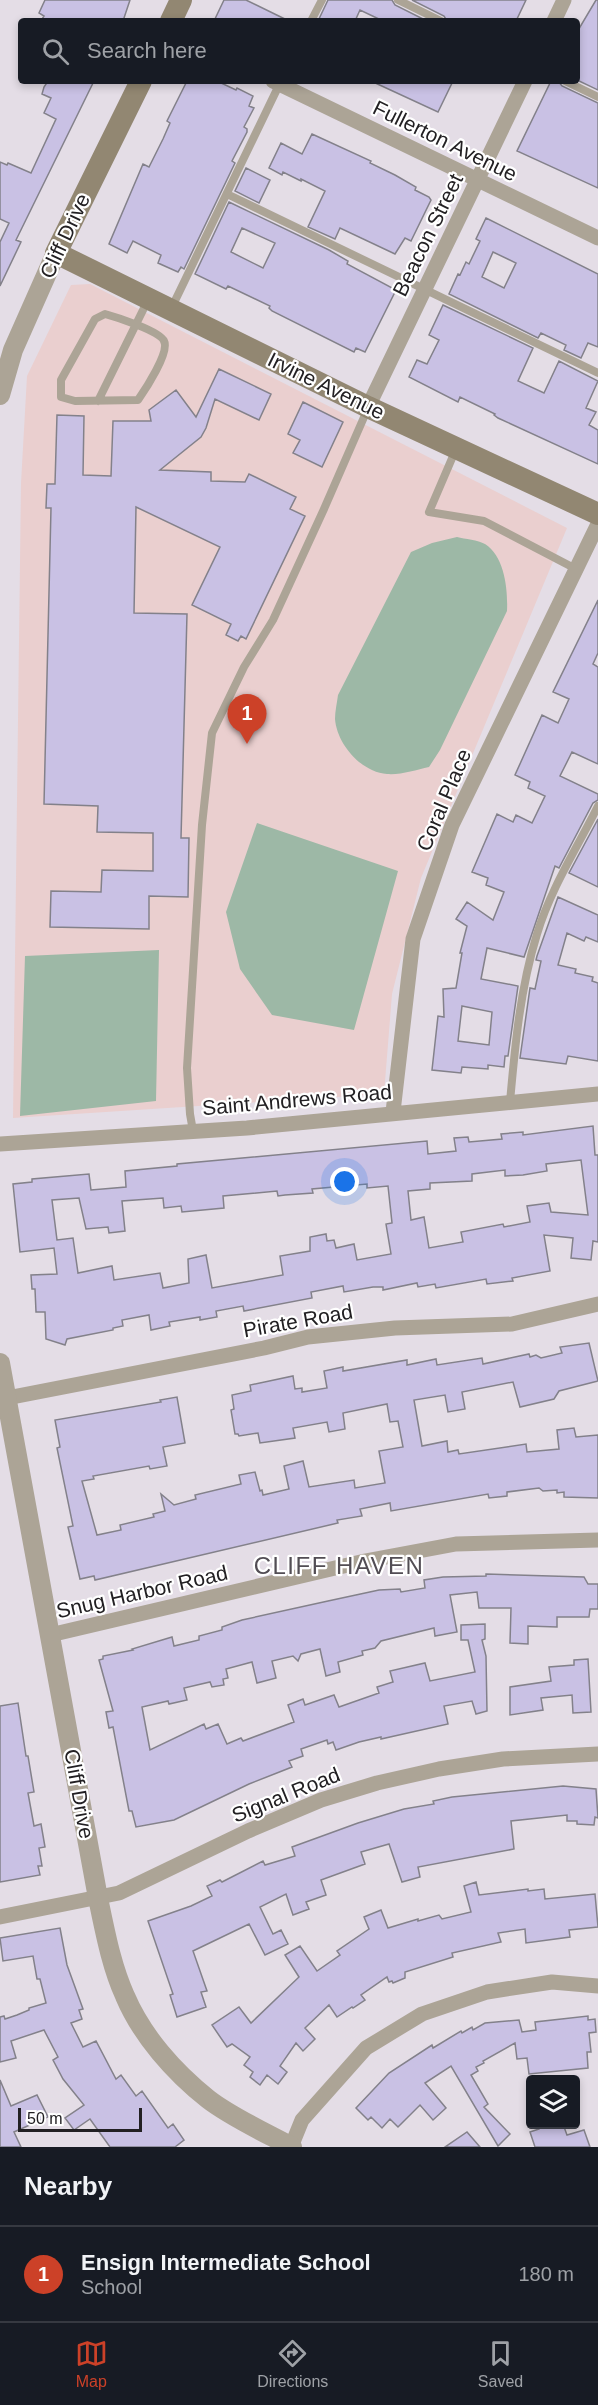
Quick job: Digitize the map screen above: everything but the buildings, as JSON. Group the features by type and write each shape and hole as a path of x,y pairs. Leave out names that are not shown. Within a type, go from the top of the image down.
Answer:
{"main road":[{"path":"172,18 181,0"},
{"name":"Cliff Drive","path":"56,253 140,84"},
{"name":"Irvine Avenue","path":"56,253 368,407 598,514"}],"street":[{"path":"555,18 564,0"},
{"name":"Fullerton Avenue","path":"282,84 598,238"},
{"name":"Beacon Street","path":"368,407 524,84"},
{"name":"Cliff Drive","path":"0,395 7,347 56,253"},
{"name":"Coral Place","path":"393,1112 413,939 452,825 598,524"},
{"name":"Saint Andrews Road","path":"0,1144 193,1131 598,1094"},
{"name":"Pirate Road","path":"7,1398 264,1348 309,1337 395,1328 512,1324 598,1304"},
{"name":"Cliff Drive","path":"0,1363 98,1898 108,1944 125,1996 154,2046 181,2076 210,2100 291,2147"},
{"name":"Snug Harbor Road","path":"50,1635 365,1561 456,1544 598,1540"},
{"name":"Signal Road","path":"0,1917 119,1893 248,1831 321,1800 377,1783 439,1769 502,1759 598,1754"},
{"path":"291,2147 302,2120 366,2048 422,2014 486,1992 552,1982 598,1986"}],"lane":[{"path":"313,18 322,0"},
{"path":"398,0 435,18"},
{"path":"171,309 277,84"},
{"path":"571,84 598,97"},
{"path":"227,194 598,373"},
{"path":"98,401 149,298"},
{"path":"105,314 134,325 157,333 164,340 166,348 138,400 75,401 61,397 61,380 95,319 105,314"},
{"path":"193,1131 188,1068 202,825 212,734 244,667 273,620 368,407"},
{"path":"456,448 429,513 484,521 576,569"},
{"path":"510,1102 516,1025 537,934 562,871 598,806"}],"shaded area":[{"path":"90,284 567,528 421,878 392,994 384,1094 13,1118 21,483 27,376 71,285"}],"green space":[{"path":"457,537 485,544 497,557 506,584 507,611 440,750 429,767 398,774 377,772 352,755 340,738 335,719 338,695 411,552 432,543"},
{"path":"257,823 398,871 354,1030 272,1015 240,969 226,912"},
{"path":"159,950 156,1101 20,1116 25,956"}],"place":[{"name":"Ensign Intermediate School","path":"247,744"}],"district":[{"name":"CLIFF HAVEN","path":"339,1566"}]}
